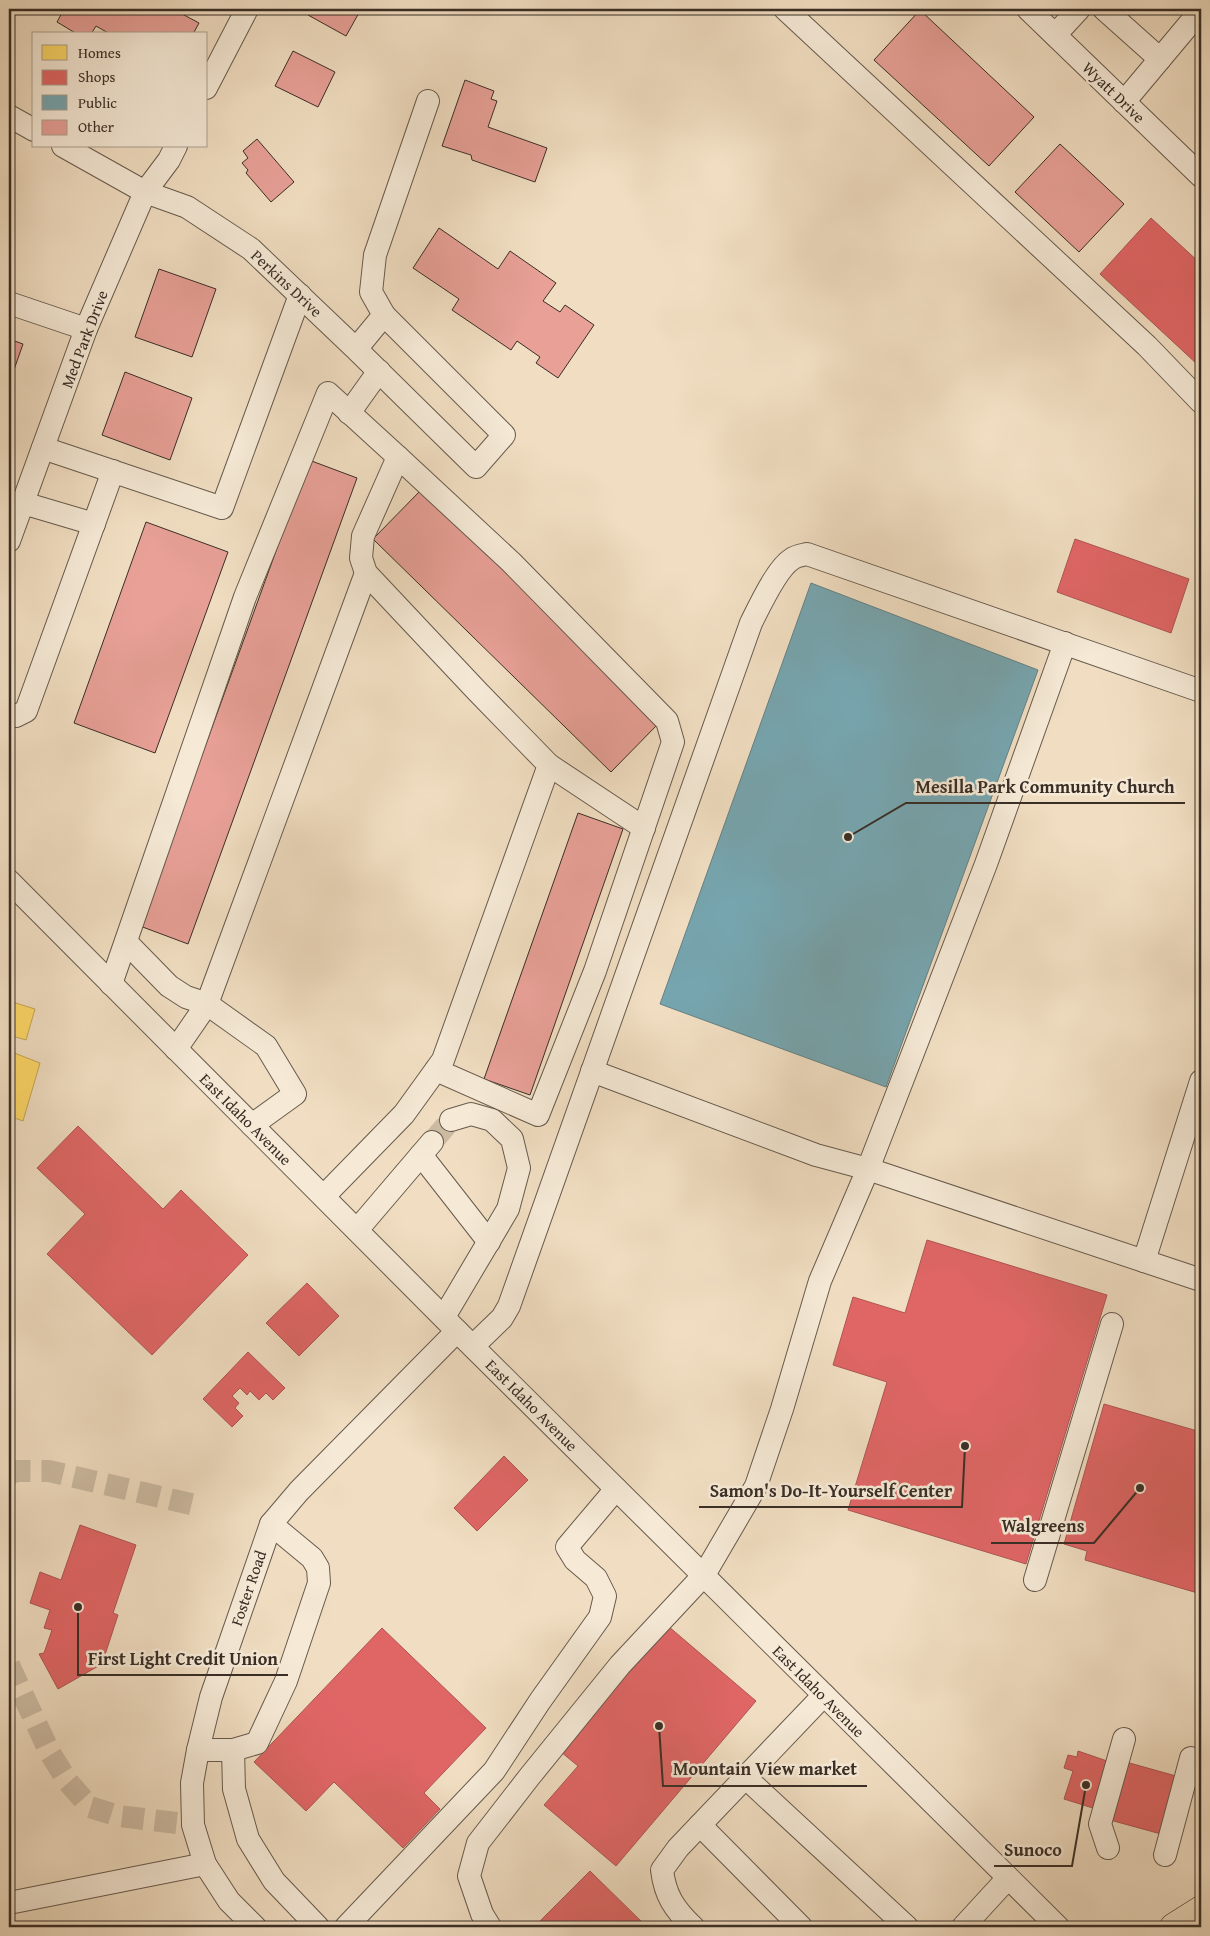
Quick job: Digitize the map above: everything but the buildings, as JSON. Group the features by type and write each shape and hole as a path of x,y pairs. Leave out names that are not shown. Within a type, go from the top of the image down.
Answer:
{"main road":[{"path":"1174,1927 1201,1910"}],"street":[{"path":"208,84 247,9"},
{"path":"785,9 1140,339 1201,402"},
{"name":"Wyatt Drive","path":"1028,9 1201,176"},
{"path":"1055,35 1079,9"},
{"path":"1104,9 1160,59"},
{"path":"1124,102 1201,10"},
{"path":"356,349 384,316 371,292 375,256 428,101"},
{"path":"9,116 32,129"},
{"name":"Perkins Drive","path":"67,148 145,192 187,206 251,249 476,467 504,435 384,316"},
{"name":"Med Park Drive","path":"9,541 86,329 145,192 169,160 175,148"},
{"path":"42,448 222,508 300,295"},
{"path":"9,302 86,329"},
{"path":"349,413 379,371"},
{"path":"111,984 245,597 328,393 511,562 667,721 673,742 595,971 538,1115 436,1070"},
{"path":"398,457 362,536 361,558 366,573 476,691 549,765 644,828"},
{"path":"9,714 16,716 26,711 113,471"},
{"path":"23,503 94,524"},
{"path":"458,1331 502,1318 509,1306 751,623 769,588 792,559 808,554 1201,691"},
{"path":"176,1049 207,1004 366,573"},
{"path":"490,1927 482,1914 469,1876 478,1843 620,1665 704,1575 756,1486 782,1409 820,1282 868,1169 986,864 1065,643"},
{"path":"324,1196 404,1114 442,1060 549,765"},
{"name":"East Idaho Avenue","path":"9,881 616,1489 1058,1927"},
{"path":"126,942 169,986 186,998 207,1004 266,1046 295,1094 252,1125"},
{"path":"592,1071 816,1156 868,1169 1201,1280"},
{"path":"1144,1261 1201,1081"},
{"path":"451,1120 471,1114 492,1120 512,1139 519,1168 508,1209 489,1242 458,1331"},
{"path":"357,1230 427,1149 489,1242"},
{"path":"1036,1580 1112,1324"},
{"name":"Foster Road","path":"255,1927 229,1901 205,1864 193,1825 192,1783 211,1697 271,1524 299,1491 458,1331"},
{"path":"346,1927 494,1771 540,1701 600,1617 605,1596 596,1578 575,1560 567,1547 616,1489"},
{"path":"198,1750 233,1750 256,1743 286,1681 319,1583 318,1568 312,1558 271,1524"},
{"path":"693,1927 678,1913 664,1888 662,1870 678,1848 824,1696"},
{"path":"1108,1848 1100,1824 1124,1738"},
{"path":"233,1750 234,1789 248,1839 274,1880 318,1927"},
{"path":"1165,1855 1191,1758"},
{"path":"746,1778 907,1927"},
{"path":"700,1825 801,1927"},
{"path":"9,1903 205,1864"},
{"path":"963,1927 1008,1878"}],"tunnel":[{"path":"432,1142 451,1120"},
{"path":"9,1474 17,1471 49,1471 199,1506"},
{"path":"9,1665 50,1753 68,1782 90,1807 119,1816 193,1825"}],"place":[{"name":"Mesilla Park Community Church","path":"848,837"},
{"name":"Samon's Do-It-Yourself Center","path":"965,1446"},
{"name":"Walgreens","path":"1140,1488"},
{"name":"First Light Credit Union","path":"78,1607"},
{"name":"Mountain View market","path":"659,1726"},
{"name":"Sunoco","path":"1086,1785"}]}
